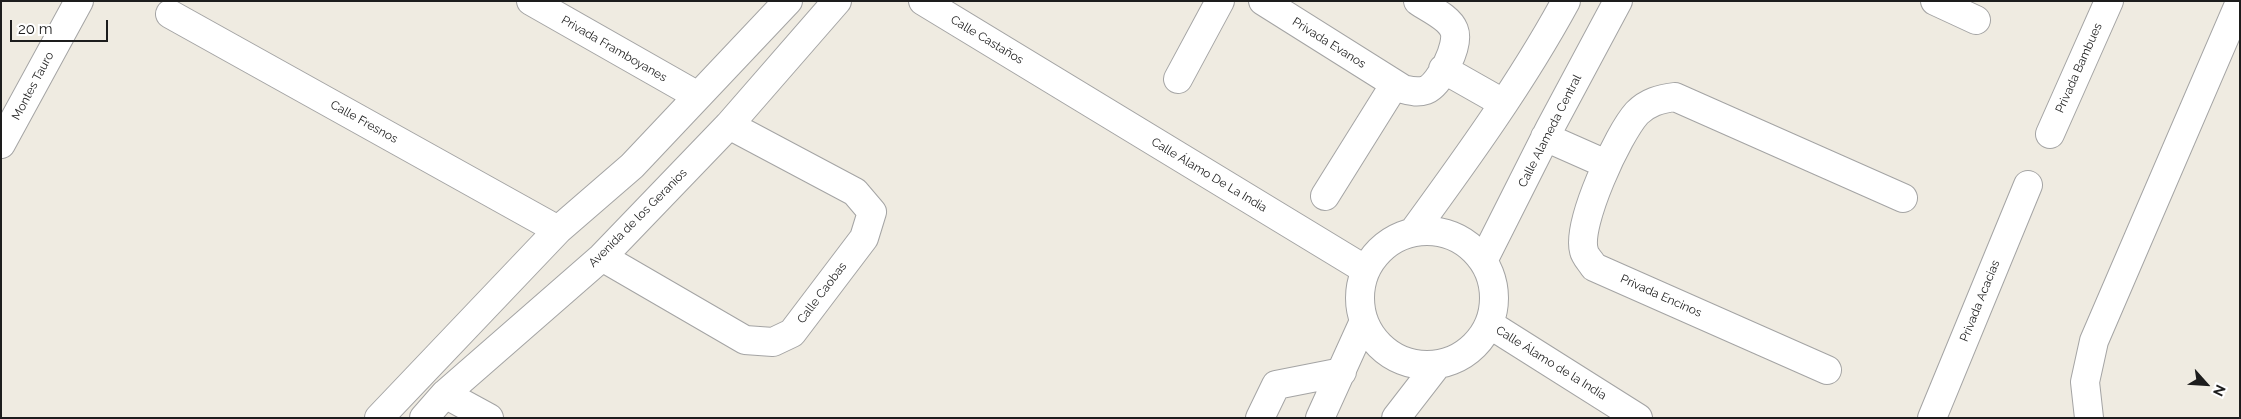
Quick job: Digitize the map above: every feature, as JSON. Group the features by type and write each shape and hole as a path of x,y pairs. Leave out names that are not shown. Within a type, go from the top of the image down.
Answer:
{"street":[{"name":"Montes Tauro","path":"1,144 79,1"},
{"name":"Privada Framboyanes","path":"531,1 698,96"},
{"path":"379,418 558,230 632,166 788,1"},
{"name":"Avenida de los Geranios","path":"424,418 445,394 602,257 729,125 837,1"},
{"name":"Calle Castaños","path":"922,1 1052,80"},
{"path":"1178,79 1220,1"},
{"name":"Privada Evanos","path":"1263,1 1395,84 1415,93 1427,90 1436,80 1453,52 1457,40 1454,29 1446,20 1418,1"},
{"path":"1413,232 1503,103 1566,1"},
{"name":"Calle Alameda Central","path":"1483,261 1545,137 1618,1"},
{"path":"1935,1 1976,20"},
{"name":"Privada Bambues","path":"2050,134 2108,1"},
{"path":"2089,418 2086,382 2094,341 2240,2"},
{"name":"Calle Fresnos","path":"170,14 558,230"},
{"path":"1444,68 1503,103"},
{"name":"Calle Álamo De La India","path":"1052,80 1366,270"},
{"path":"1325,196 1395,84"},
{"name":"Privada Encinos","path":"1828,370 1594,267 1584,251 1584,226 1606,164 1637,114 1655,100 1675,98 1903,198"},
{"name":"Calle Caobas","path":"602,257 745,340 773,342 792,333 864,238 872,212 856,192 729,125"},
{"path":"1545,137 1606,164"},
{"name":"Privada Acacias","path":"1932,418 2028,185"},
{"path":"1428,231 1452,236 1473,249 1483,261 1494,291 1493,308 1489,324 1480,339 1468,351 1454,360 1437,365 1410,362 1385,351 1373,338 1364,321 1360,304 1361,287 1366,270 1374,257 1384,246 1413,232 1428,231"},
{"path":"1320,418 1364,321"},
{"name":"Calle Álamo de la India","path":"1489,324 1638,418"},
{"path":"1396,418 1437,365"},
{"path":"1260,418 1276,385 1342,372"},
{"path":"445,394 489,418"}]}
